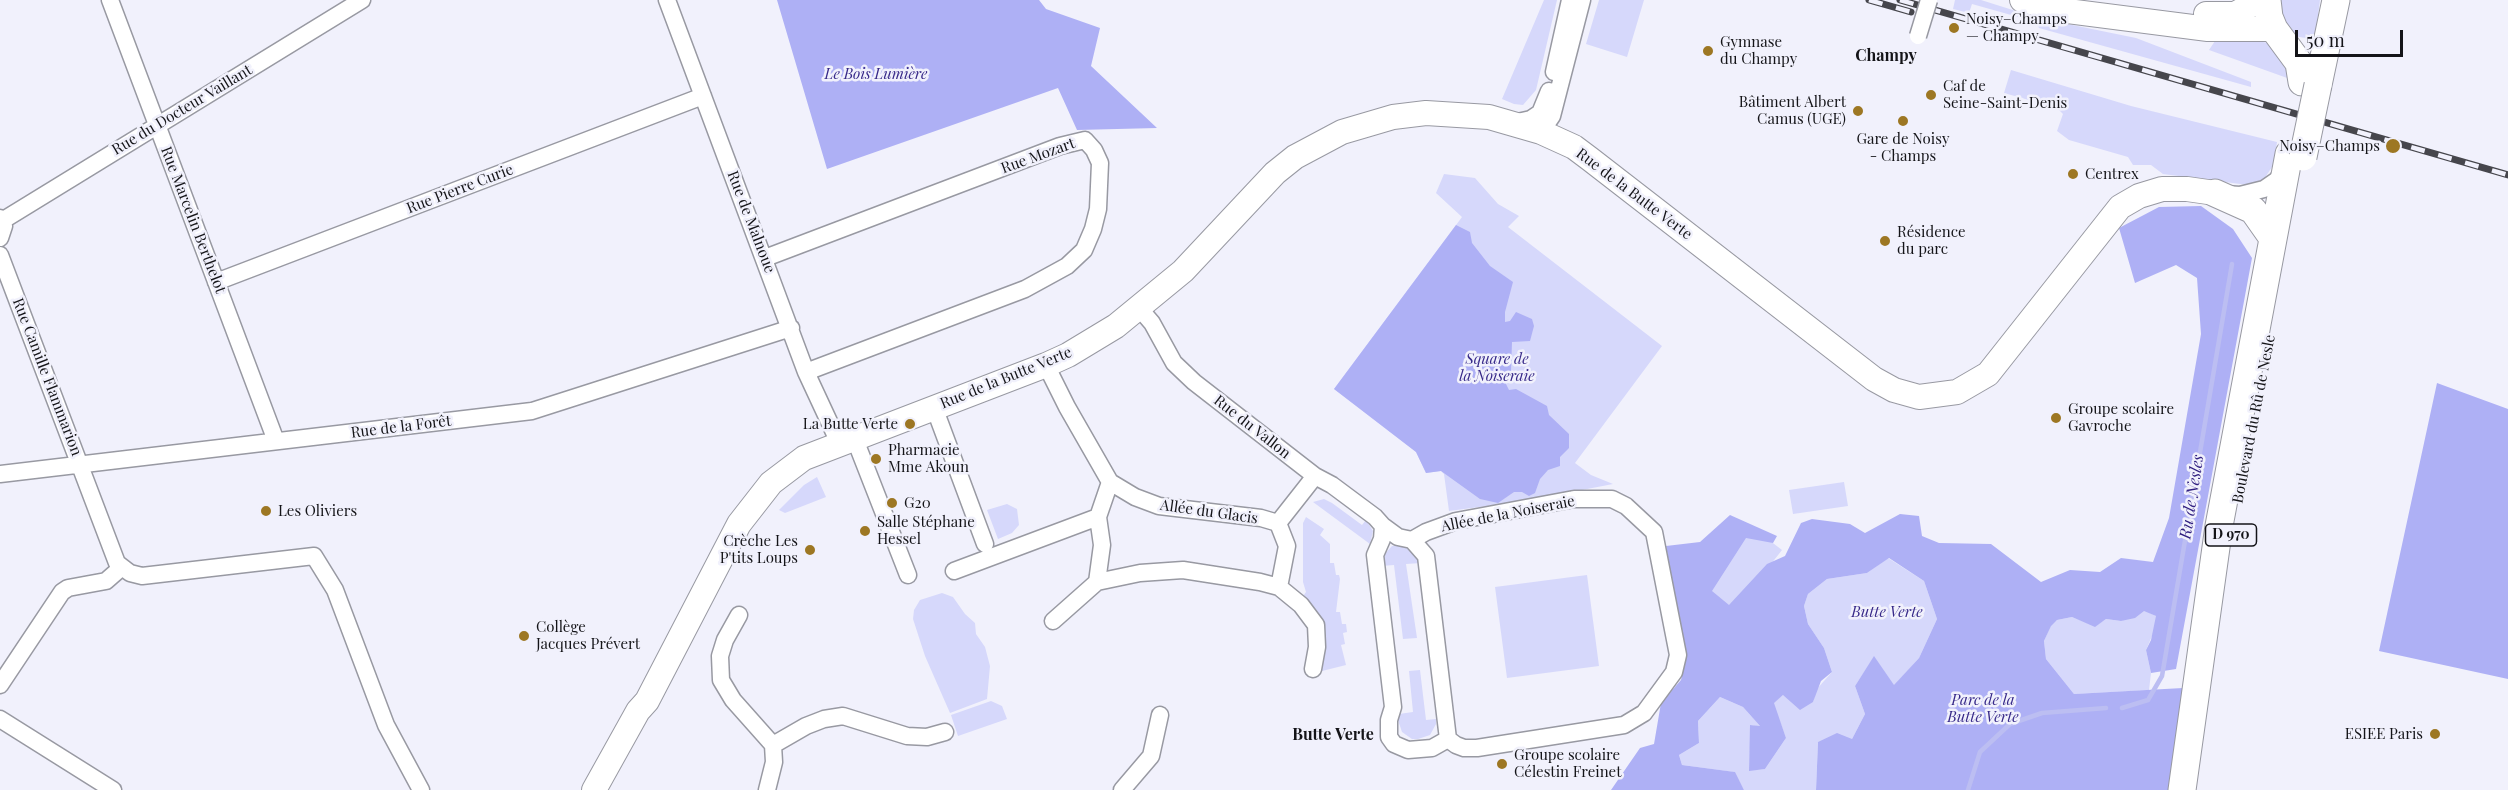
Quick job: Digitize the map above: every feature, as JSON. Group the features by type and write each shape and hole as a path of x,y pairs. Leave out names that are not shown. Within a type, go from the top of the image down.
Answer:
{"main road":[{"path":"2267,0 2274,29 2299,63 2310,83"},
{"path":"2274,29 2293,42 2310,47 2317,43 2333,11"},
{"path":"2310,83 2333,11"},
{"name":"D 970","path":"2292,159 2310,83"},
{"path":"2182,790 2219,526 2272,237 2292,159"},
{"name":"Boulevard du Rû de Nesle","path":"2198,790 2228,551 2292,159"},
{"path":"2215,193 2253,210 2272,237"}],"street":[{"name":"Rue Marcelin Berthelot","path":"110,0 276,441"},
{"name":"Rue du Docteur Vaillant","path":"1,225 158,125 362,0"},
{"name":"Rue de Malnoue","path":"667,0 806,372 846,440 908,575"},
{"path":"1547,124 1550,92 1570,0"},
{"path":"1547,124 1582,0"},
{"path":"1918,36 1929,0"},
{"path":"2022,0 2060,10 2208,29 2274,29"},
{"path":"2102,0 2225,16 2241,11 2260,0"},
{"path":"1510,123 1531,119 1540,113 1550,92"},
{"name":"Rue Pierre Curie","path":"216,282 703,96"},
{"name":"Rue de la Butte Verte","path":"594,790 702,587 711,577 739,524 771,483 804,458 1068,355 1140,309 1183,271 1275,173 1313,146 1342,132 1371,123 1426,113 1489,117 1510,123 1547,124 1874,379 1894,390 1919,397 1957,392 1988,374 2120,207 2139,196 2162,189 2187,189 2240,195 2264,189 2277,180 2292,159"},
{"name":"Rue Mozart","path":"765,258 1060,146 1085,140 1094,150 1100,163 1098,209 1094,229 1084,250 1067,266 1025,289 806,372"},
{"name":"Rue Camille Flammarion","path":"0,255 117,563 122,567"},
{"name":"Rue du Vallon","path":"1140,309 1152,323 1174,363 1194,382 1398,537 1412,540"},
{"name":"Rue de la Forêt","path":"0,474 532,411 791,328"},
{"name":"Allée du Glacis","path":"1046,365 1066,407 1110,482 1135,497 1159,506 1278,523"},
{"path":"934,407 985,544"},
{"name":"Allée du Glacis","path":"1278,523 1315,476"},
{"path":"1097,582 1102,545 1098,517 1110,482"},
{"name":"Allée de la Noiseraie","path":"1412,540 1426,531 1455,521 1574,499 1612,499 1633,512 1654,532 1661,558 1678,656 1674,672 1644,713 1624,725 1477,748 1464,748 1448,739"},
{"path":"954,571 1098,517"},
{"name":"Allée du Glacis","path":"1278,523 1287,546 1279,587"},
{"path":"1383,526 1382,539 1375,555 1393,707 1389,720 1389,737 1394,744 1408,750 1432,748 1448,739 1426,556 1412,540"},
{"path":"0,685 62,592 68,588 106,581 122,567 142,576 314,556 335,590 386,725 421,790"},
{"path":"1053,621 1097,582 1140,573 1183,570 1279,587 1301,605 1316,625 1317,647 1313,669"},
{"path":"739,615 725,640 720,656 721,680 733,700 773,745 774,762 766,790"},
{"path":"1122,790 1151,756 1160,715"},
{"path":"773,745 824,718 843,716 907,736 927,737 945,732"},
{"path":"0,719 113,790"}],"green space":[{"name":"Le Bois Lumière","path":"777,0 1039,0 1046,9 1100,28 1091,66 1157,128 1077,130 1058,88 827,169"},
{"path":"1544,0 1557,0 1536,90 1523,105 1514,104 1502,99"},
{"path":"1599,0 1644,0 1627,57 1586,44"},
{"path":"1955,0 1981,0 2038,18 2136,38 2251,82 2251,87 2039,28 2036,22 1972,4 1969,13 1953,9"},
{"path":"2274,0 2320,0 2316,31 2313,35 2306,38 2293,36"},
{"path":"2250,40 2269,43 2282,60 2290,79 2209,50 2215,41"},
{"path":"2011,70 2131,106 2277,142 2274,164 2264,179 2248,185 2163,174 2151,165 2133,165 2128,157 2069,140 2057,131 2063,114 2057,108 2004,93"},
{"name":"Square de la Noiseraie","path":"1444,174 1475,178 1498,204 1519,216 1508,227 1662,346 1575,463 1591,475 1613,484 1525,501 1449,511 1444,474 1441,471 1426,473 1416,452 1334,389 1462,217 1436,193"},
{"name":"Parc de la Butte Verte","path":"2201,206 2233,229 2252,258 2176,669 2151,673 2146,650 2151,640 2156,616 2144,611 2135,618 2121,621 2106,619 2095,627 2072,617 2057,620 2051,626 2044,641 2046,659 2074,694 2183,688 2169,790 1816,790 1818,742 1837,733 1852,739 1865,714 1855,686 1874,656 1894,685 1919,658 1937,619 1924,581 1889,558 1867,573 1827,579 1808,594 1804,606 1808,624 1824,648 1832,672 1821,681 1813,702 1800,710 1783,695 1774,703 1786,738 1765,769 1749,771 1750,725 1760,726 1743,707 1720,697 1698,721 1699,743 1679,755 1682,765 1735,772 1744,790 1611,790 1640,748 1654,744 1661,703 1681,680 1686,659 1666,546 1700,542 1730,515 1777,536 1773,543 1746,538 1712,591 1729,605 1767,564 1785,556 1801,523 1812,519 1850,524 1865,533 1900,514 1919,516 1922,536 1939,543 1991,544 2041,582 2070,570 2100,572 2121,558 2153,562 2169,518 2201,334 2197,278 2176,265 2135,283 2119,228 2159,207"},
{"path":"1456,225 1470,232 1472,243 1490,266 1513,282 1505,312 1505,322 1510,321 1516,312 1532,319 1534,326 1530,341 1512,342 1511,371 1505,382 1509,390 1516,389 1547,406 1549,415 1569,434 1569,448 1560,457 1560,466 1548,470 1540,479 1535,493 1529,496 1522,492 1514,492 1498,503 1480,499 1441,471 1426,473 1416,452 1334,389"},
{"path":"2437,383 2508,409 2508,679 2379,651"},
{"path":"817,477 826,497 785,513 779,510 804,485"},
{"path":"1844,482 1848,506 1793,514 1789,490"},
{"path":"1324,499 1362,525 1366,520 1373,531 1370,544 1313,502"},
{"path":"1007,504 1017,509 1019,525 1012,533 998,539 987,510"},
{"path":"1306,517 1324,529 1320,535 1330,544 1330,563 1334,563 1336,575 1339,575 1340,579 1336,612 1340,612 1342,624 1346,624 1347,632 1343,633 1345,644 1341,645 1346,665 1322,671 1302,598 1306,592 1303,582 1303,523"},
{"path":"1748,524 1782,550 1727,620 1693,595"},
{"path":"1392,546 1404,546 1413,550 1421,563 1406,564 1417,638 1403,639 1394,565 1381,566 1382,557"},
{"name":"Butte Verte","path":"1888,558 1924,581 1937,619 1919,658 1894,686 1874,657 1855,686 1865,714 1852,739 1818,742 1816,790 1744,790 1734,772 1682,765 1679,755 1699,743 1698,721 1720,697 1743,707 1761,727 1751,725 1749,770 1765,769 1786,738 1773,703 1783,695 1813,702 1816,690 1832,672 1824,648 1808,624 1804,606 1808,594 1827,579 1867,573"},
{"path":"1587,575 1599,666 1507,678 1495,587"},
{"path":"942,593 953,597 965,614 975,623 976,634 985,647 990,666 987,699 950,713 925,656 913,619 914,610 920,600"},
{"path":"2144,610 2156,616 2158,622 2146,650 2151,673 2149,690 2074,694 2046,659 2044,641 2051,625 2057,620 2072,617 2095,626 2106,619 2121,621"},
{"path":"1420,670 1426,720 1436,719 1436,724 1430,735 1412,739 1402,732 1398,720 1399,714 1413,712 1409,671"},
{"path":"991,701 1002,706 1007,719 958,736 951,715"}],"waterway":[{"name":"Ru de Nesles","path":"2122,708 2148,700 2162,676 2232,264"},
{"name":"Ru de Nesles","path":"1968,790 1980,752 2010,724 2042,713 2106,708"}],"railway":[{"path":"1869,0 1911,12"},
{"path":"1900,0 2508,175"}],"place":[{"name":"Noisy–Champs — Champy","path":"1954,28"},
{"name":"Gymnase du Champy","path":"1708,51"},
{"name":"Caf de Seine-Saint-Denis","path":"1931,95"},
{"name":"Bâtiment Albert Camus (UGE)","path":"1858,111"},
{"name":"Gare de Noisy - Champs","path":"1903,121"},
{"name":"Noisy–Champs","path":"2393,146"},
{"name":"Centrex","path":"2073,174"},
{"name":"Résidence du parc","path":"1885,241"},
{"name":"Groupe scolaire Gavroche","path":"2056,418"},
{"name":"La Butte Verte","path":"910,424"},
{"name":"Pharmacie Mme Akoun","path":"876,459"},
{"name":"G20","path":"892,503"},
{"name":"Les Oliviers","path":"266,511"},
{"name":"Salle Stéphane Hessel","path":"865,531"},
{"name":"Crèche Les P'tits Loups","path":"810,550"},
{"name":"Collège Jacques Prévert","path":"524,636"},
{"name":"ESIEE Paris","path":"2435,734"},
{"name":"Groupe scolaire Célestin Freinet","path":"1502,764"}],"district":[{"name":"Champy","path":"1886,56"},
{"name":"Butte Verte","path":"1333,735"}]}
